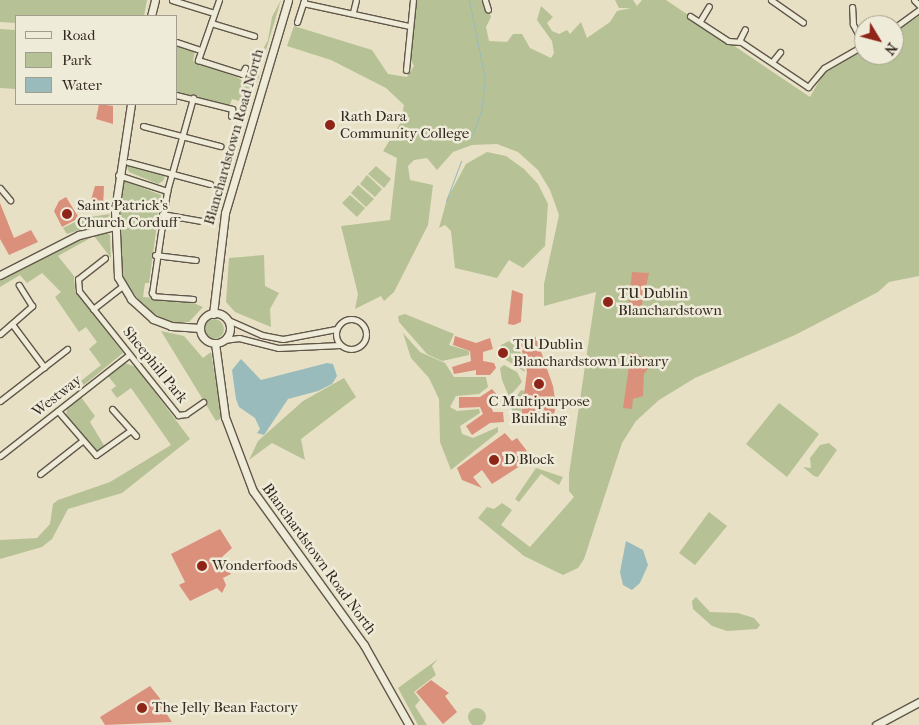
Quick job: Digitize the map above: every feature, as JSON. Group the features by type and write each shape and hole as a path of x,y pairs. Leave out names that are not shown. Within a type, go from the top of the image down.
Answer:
{"main road":[{"path":"151,15 154,0"},
{"name":"Blanchardstown Road North","path":"213,314 225,214 288,0"},
{"path":"131,105 118,175 114,226 115,260 122,286 135,304 153,318 171,326 200,328"},
{"path":"0,275 79,235 114,226"},
{"path":"213,314 226,319 229,332 224,340 215,344 206,340 200,328 204,318 213,314"},
{"name":"Blanchardstown Road North","path":"215,344 225,418 253,491 364,645 409,725"},
{"path":"876,725 919,702"}],"street":[{"path":"172,0 214,13"},
{"path":"219,0 198,60 242,74 245,68"},
{"path":"353,12 356,0"},
{"path":"406,70 413,0"},
{"path":"486,0 488,10"},
{"path":"914,0 919,5"},
{"path":"775,1 803,22"},
{"path":"297,22 303,2 409,26"},
{"path":"700,21 710,6"},
{"path":"690,16 728,41 739,41 772,62 785,74 810,87 824,68 864,45 853,24 852,7"},
{"path":"904,21 919,10"},
{"path":"211,23 254,36"},
{"path":"739,41 745,29"},
{"path":"178,43 201,50"},
{"path":"772,62 780,52"},
{"path":"178,95 232,109 231,116"},
{"path":"193,98 166,191 155,256 154,296 193,299"},
{"path":"144,126 220,146"},
{"path":"128,162 170,176 210,184"},
{"path":"118,175 166,191"},
{"path":"0,188 10,200"},
{"path":"162,214 201,221"},
{"path":"155,256 196,260"},
{"name":"Sheephill Park","path":"105,258 77,282 93,309 178,414 186,414 203,402"},
{"path":"0,334 32,306 20,285"},
{"path":"93,309 122,286"},
{"path":"224,340 239,338 278,348 340,345 351,350 360,346 365,330 360,322 350,319 336,329 283,339 262,335 226,319"},
{"path":"12,324 44,367"},
{"path":"336,329 340,345"},
{"path":"0,401 67,349"},
{"name":"Westway","path":"0,456 129,355"},
{"path":"112,409 136,436"},
{"path":"58,411 96,455 131,430"},
{"path":"40,474 82,441"}],"green space":[{"path":"0,0 147,0 144,15 15,15 15,23 0,22"},
{"path":"281,0 266,50 261,58 259,77 246,103 232,99 230,105 178,92 178,45 195,50 193,61 237,77 251,87 258,76 258,64 268,40 272,17"},
{"name":"TU Dublin Blanchardstown","path":"416,0 484,0 491,17 486,27 489,41 507,42 513,34 522,34 530,48 551,58 554,53 552,41 537,20 541,6 553,17 547,23 552,31 559,34 567,30 570,34 581,22 587,38 610,22 617,11 631,8 619,8 615,0 633,0 637,6 642,0 666,0 810,97 823,74 854,56 854,65 904,65 904,26 919,16 919,276 889,282 878,292 795,335 695,378 659,400 636,421 622,443 584,559 578,568 563,575 524,556 478,518 487,507 494,509 502,503 512,510 501,525 530,547 574,497 569,491 569,474 596,292 544,306 544,284 559,215 550,190 538,170 518,152 497,144 472,145 453,152 437,170 427,158 414,160 408,166 410,180 433,185 428,225 394,292 384,301 381,296 355,309 358,294 341,226 390,220 397,158 383,151 401,122 404,105 386,88 331,60 287,46 294,26 372,50 388,74 407,77 414,66 409,57"},
{"path":"0,29 15,30 15,89 0,88"},
{"path":"487,152 506,156 524,169 538,184 548,204 545,246 523,268 509,260 497,278 455,268 451,231 445,225 439,228 447,199 466,164"},
{"path":"126,164 165,176 163,181 158,184 129,172"},
{"path":"376,166 391,179 384,188 368,174"},
{"path":"367,175 382,189 375,197 360,184"},
{"path":"123,180 161,195 149,283 145,283 143,297 189,301 203,307 189,322 170,322 147,310 124,281 116,236"},
{"path":"358,185 374,199 366,207 351,193"},
{"path":"350,195 365,208 357,217 342,203"},
{"path":"110,214 106,221 67,234 63,228 83,218"},
{"path":"105,231 110,235 111,258 94,236 58,256 74,276 75,290 123,353 84,385 81,381 101,365 89,349 97,342 86,327 79,332 55,297 61,292 42,273 27,283 20,275 0,287 0,279 84,237"},
{"path":"264,255 265,286 279,293 270,309 271,327 235,312 226,302 229,258"},
{"path":"405,314 454,334 449,345 469,351 469,355 442,361 427,354 399,322 398,316"},
{"path":"214,319 221,322 224,329 221,336 214,339 207,336 204,329 207,322"},
{"path":"161,331 184,336 203,358 211,352 222,418 216,421"},
{"path":"403,333 420,352 445,363 454,377 486,377 488,387 479,394 456,396 450,407 457,411 479,409 480,413 460,426 462,434 473,438 498,427 498,432 451,470 440,442 439,399 429,378 411,358"},
{"path":"509,341 520,350 525,372 500,356 501,345"},
{"path":"125,363 136,367 190,439 122,493 68,509 52,539 42,547 0,559 0,540 37,538 50,524 53,504 58,500 110,482 171,445 131,388 117,398 111,390 116,386 108,376"},
{"path":"504,365 517,372 522,382 509,397 502,380 500,368"},
{"path":"344,378 356,397 301,439 305,460 272,443 249,460 258,441 303,401"},
{"path":"521,390 525,391 525,398 518,421 510,406"},
{"path":"81,397 95,416 90,422 105,447 97,451 66,416 67,408"},
{"path":"779,403 819,434 787,477 746,444"},
{"path":"829,443 837,450 818,477 814,476 803,467 811,468 810,458 820,445"},
{"path":"536,468 563,477 559,485 541,474 519,502 515,499"},
{"path":"709,512 727,526 695,565 679,553"},
{"path":"696,597 710,612 738,613 754,618 760,625 757,629 727,631 712,626 693,609 692,601"},
{"path":"438,659 432,666 436,675 414,692 420,700 415,706 427,725 418,725 398,688"},
{"path":"473,708 481,708 486,713 484,724 473,726 468,721 468,713"}],"water":[{"path":"241,359 261,380 327,363 333,364 337,376 332,384 318,391 288,399 264,435 257,433 260,429 255,418 239,407 236,399 232,370"},
{"path":"626,541 643,550 648,565 640,583 632,590 623,585 620,572"}],"building":[{"path":"99,105 113,106 113,124 96,119"},
{"path":"95,186 104,186 103,209 96,208 98,201 91,200"},
{"name":"Saint Patrick's Church Corduff","path":"66,197 79,218 62,227 54,211 59,201"},
{"path":"0,203 14,238 31,230 38,242 9,255 0,239"},
{"path":"632,272 649,273 641,309 628,308"},
{"path":"512,290 523,294 521,322 514,325 508,324"},
{"path":"455,336 476,343 490,338 493,349 483,352 483,361 494,363 496,368 490,375 476,375 476,370 454,374 452,367 471,361 470,351 453,345"},
{"name":"C Multipurpose Building","path":"536,337 553,386 556,406 551,426 546,423 528,425 529,418 521,417 527,372 520,343"},
{"path":"631,352 647,359 650,366 644,374 643,396 633,399 632,409 623,408"},
{"path":"492,389 498,396 490,403 493,412 503,412 504,422 490,423 472,435 466,426 483,414 480,407 459,408 459,397 480,397"},
{"name":"D Block","path":"505,433 512,441 517,438 527,451 518,457 523,464 492,484 482,470 473,477 482,488 462,480 457,468"},
{"name":"Wonderfoods","path":"220,529 232,548 222,557 231,574 223,578 226,585 222,593 217,588 190,601 179,585 185,582 171,554"},
{"path":"431,680 449,693 445,696 457,712 443,724 416,692"},
{"name":"The Jelly Bean Factory","path":"150,686 170,711 166,713 172,722 105,725 100,717"}],"waterway":[{"path":"469,0 485,79 481,111 471,139"},
{"path":"446,201 461,161"}],"place":[{"name":"Rath Dara Community College","path":"330,125"},
{"name":"Saint Patrick's Church Corduff","path":"67,214"},
{"name":"TU Dublin Blanchardstown","path":"608,302"},
{"name":"TU Dublin Blanchardstown Library","path":"503,353"},
{"name":"C Multipurpose Building","path":"539,384"},
{"name":"D Block","path":"494,460"},
{"name":"Wonderfoods","path":"202,566"},
{"name":"The Jelly Bean Factory","path":"142,708"}]}
